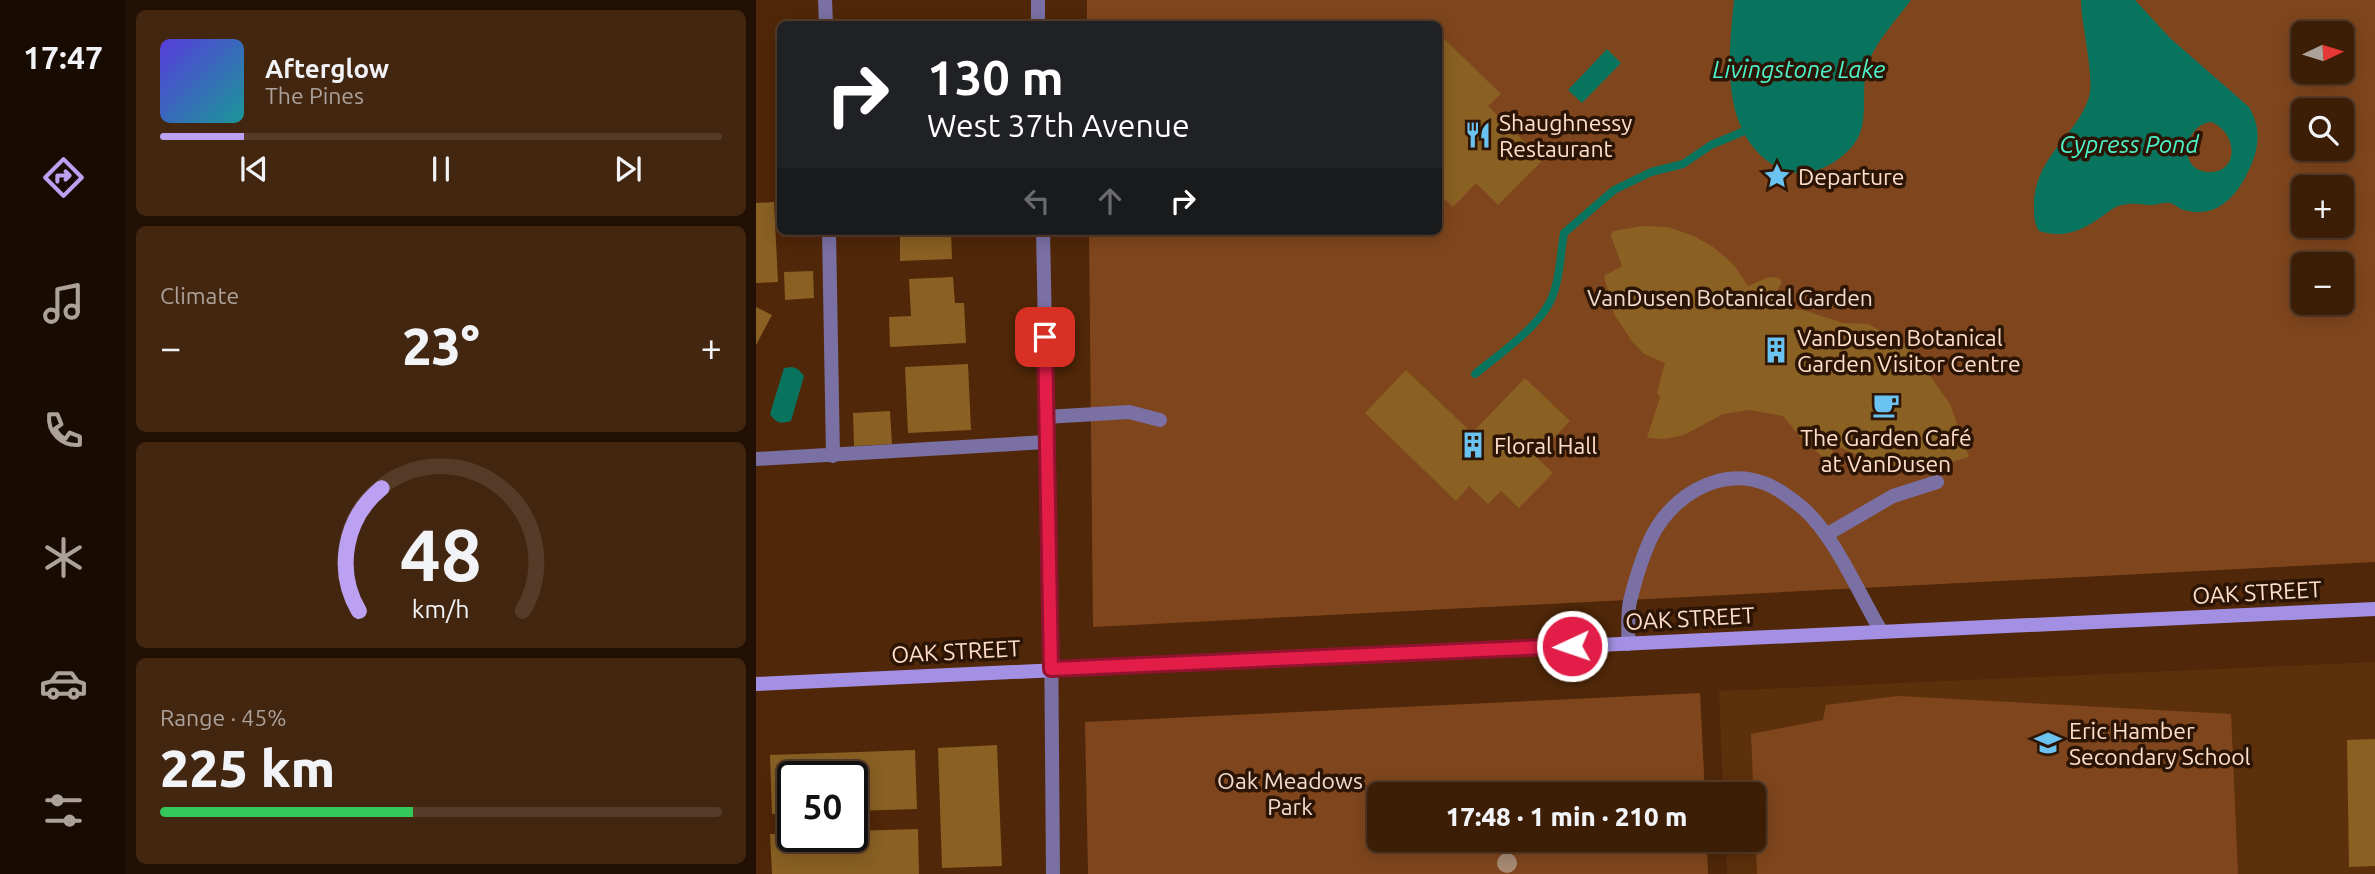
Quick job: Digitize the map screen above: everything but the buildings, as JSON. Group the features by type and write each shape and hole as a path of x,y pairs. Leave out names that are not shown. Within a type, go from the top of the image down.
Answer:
{"main road":[{"name":"OAK STREET","path":"756,684 2375,609"}],"street":[{"path":"825,0 826,21"},
{"path":"1038,0 1038,21"},
{"path":"829,235 834,456"},
{"path":"1043,235 1053,874"},
{"path":"1046,416 1129,412 1160,420"},
{"path":"756,459 1047,442"},
{"path":"1628,644 1630,603 1650,540 1664,517 1690,493 1712,481 1763,482 1784,493 1798,505 1826,535 1881,631"},
{"path":"1826,535 1893,496 1937,482"}],"shaded area":[{"name":"Eric Hamber Secondary School","path":"2375,662 2375,874 1727,874 1726,852 1766,852 1766,782 1723,782 1719,691"}],"green space":[{"name":"VanDusen Botanical Garden","path":"1087,0 2375,0 2375,562 1093,627 1089,235 1442,235 1442,21 1087,21"},
{"name":"Oak Meadows Park","path":"1700,693 1704,782 1367,782 1367,852 1707,852 1708,874 1088,874 1085,722"},
{"name":"Eric Hamber Secondary School","path":"1898,696 2231,714 2238,874 1757,874 1756,852 1766,852 1766,782 1753,782 1751,734 1823,720 1826,705"}],"water":[{"name":"Livingstone Lake","path":"1734,0 1911,0 1869,61 1864,114 1859,135 1849,150 1837,160 1815,171 1790,172 1770,163 1751,145 1734,107 1731,86 1730,42"},
{"name":"Cypress Pond","path":"2081,0 2135,0 2170,38 2249,107 2257,128 2256,148 2247,174 2227,201 2208,211 2197,212 2168,203 2127,204 2073,232 2057,234 2039,231 2034,212 2037,184 2050,157 2076,123 2089,97 2090,77","holes":["2211,122 2229,138 2232,150 2229,162 2216,171 2199,170 2192,165 2188,157 2189,140 2201,125"]},
{"path":"1607,49 1621,63 1582,103 1568,90"},
{"path":"792,367 804,376 791,421 779,422 770,414 784,368"}],"waterway":[{"path":"1475,374 1524,334 1547,307 1557,281 1564,233 1614,190 1651,172 1683,164 1711,145 1742,132"}],"place":[{"name":"Shaughnessy Restaurant","path":"1478,135"},
{"name":"Departure","path":"1777,176"},
{"name":"VanDusen Botanical Garden Visitor Centre","path":"1776,350"},
{"name":"The Garden Café at VanDusen","path":"1886,405"},
{"name":"Floral Hall","path":"1473,445"},
{"name":"Eric Hamber Secondary School","path":"2048,743"}],"route":[{"path":"1045,337 1051,669 1572,646"}]}
